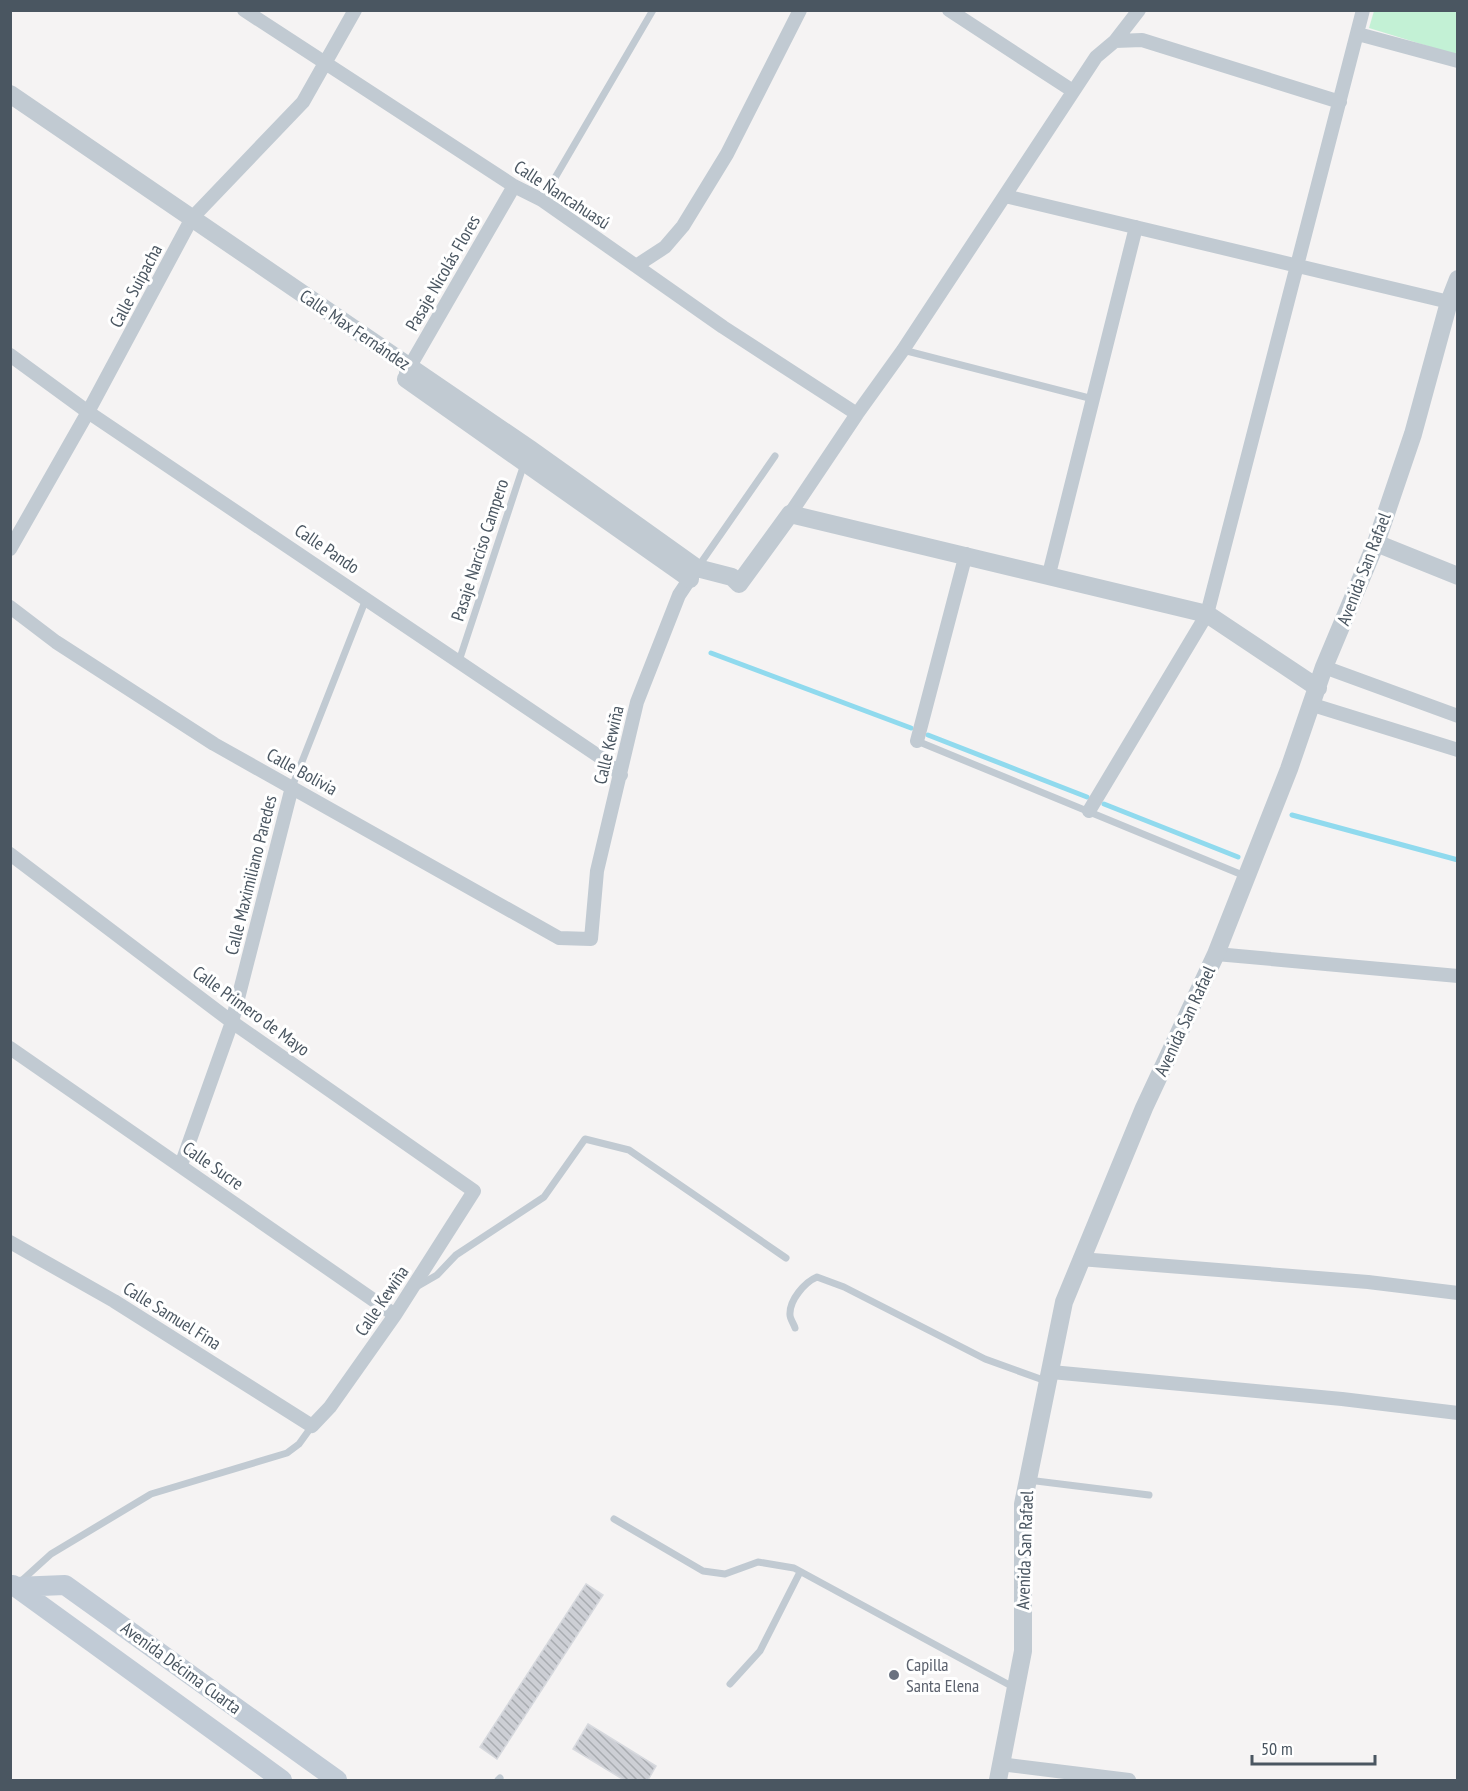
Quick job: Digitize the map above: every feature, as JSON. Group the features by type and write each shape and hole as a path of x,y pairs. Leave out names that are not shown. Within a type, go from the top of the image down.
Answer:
{"main road":[{"name":"Avenida Décima Cuarta","path":"12,1588 65,1585 337,1780"},
{"name":"Avenida Décima Cuarta","path":"12,1588 282,1780"}],"street":[{"name":"Calle Suipacha","path":"10,549 88,412 189,224 303,102 355,10"},
{"path":"636,266 665,247 683,226 727,154 800,10"},
{"path":"949,10 1073,91"},
{"path":"693,574 732,577 739,584 903,350 1096,57 1115,41 1139,10"},
{"path":"1089,811 1207,614 1364,10"},
{"name":"Calle Ñancahuasú","path":"253,13 325,63 514,186 542,200 723,327 857,414"},
{"path":"1358,33 1458,61"},
{"path":"1115,41 1142,40 1340,102"},
{"name":"Calle Max Fernández","path":"10,94 189,224 406,372 693,574"},
{"name":"Calle Max Fernández","path":"10,110 189,224"},
{"name":"Pasaje Nicolás Flores","path":"406,372 514,186"},
{"path":"1005,196 1449,302"},
{"path":"1049,574 1136,227"},
{"name":"Avenida San Rafael","path":"999,1772 1023,1651 1023,1504 1064,1302 1144,1108 1216,954 1316,697 1324,667 1376,543 1413,434 1449,302 1458,279"},
{"name":"Calle Pando","path":"10,355 88,412 367,597 600,757 621,776"},
{"path":"790,514 966,554 1207,614 1316,697 1458,750"},
{"path":"1376,543 1458,576"},
{"path":"917,741 966,554"},
{"name":"Calle Kewiña","path":"591,939 597,871 637,702 679,595 693,574"},
{"name":"Calle Bolivia","path":"10,607 56,642 214,744 559,938 591,939"},
{"path":"1324,667 1458,716"},
{"name":"Calle Maximiliano Paredes","path":"181,1166 232,1022 292,787"},
{"name":"Calle Primero de Mayo","path":"10,854 232,1022 474,1191"},
{"path":"1216,954 1458,976"},
{"name":"Calle Sucre","path":"10,1048 395,1315"},
{"name":"Calle Kewiña","path":"312,1426 330,1407 395,1315 474,1191"},
{"name":"Calle Samuel Fina","path":"10,1242 114,1300 312,1426"},
{"path":"1080,1259 1368,1282 1458,1293"},
{"path":"1050,1377 1330,1398 1458,1413"},
{"path":"999,1772 1129,1780"}],"lane":[{"path":"542,200 653,10"},
{"path":"903,350 1093,399"},
{"path":"693,574 775,456"},
{"name":"Pasaje Narciso Campero","path":"459,661 527,457"},
{"name":"Calle Maximiliano Paredes","path":"292,787 367,597"},
{"path":"917,741 1247,877"},
{"path":"413,1288 438,1275 456,1255 544,1197 585,1139 628,1150 786,1258"},
{"path":"795,1328 790,1314 793,1304 809,1281 818,1277 844,1287 985,1359 1050,1377"},
{"path":"12,1588 51,1554 151,1494 287,1452 300,1444 312,1426"},
{"path":"1028,1480 1149,1495"},
{"path":"614,1519 703,1571 725,1574 758,1562 794,1568 1015,1688"},
{"path":"730,1684 760,1651 800,1572"}],"green space":[{"path":"1374,11 1457,11 1457,55 1369,28"}],"building":[{"path":"586,1584 603,1595 497,1759 480,1747"},
{"path":"588,1724 656,1766 648,1780 624,1780 573,1749"}],"waterway":[{"path":"711,653 911,728"},
{"path":"928,735 1087,797"},
{"path":"1104,804 1238,857"},
{"path":"1292,815 1458,860"}],"place":[{"name":"Capilla Santa Elena","path":"894,1675"}]}
